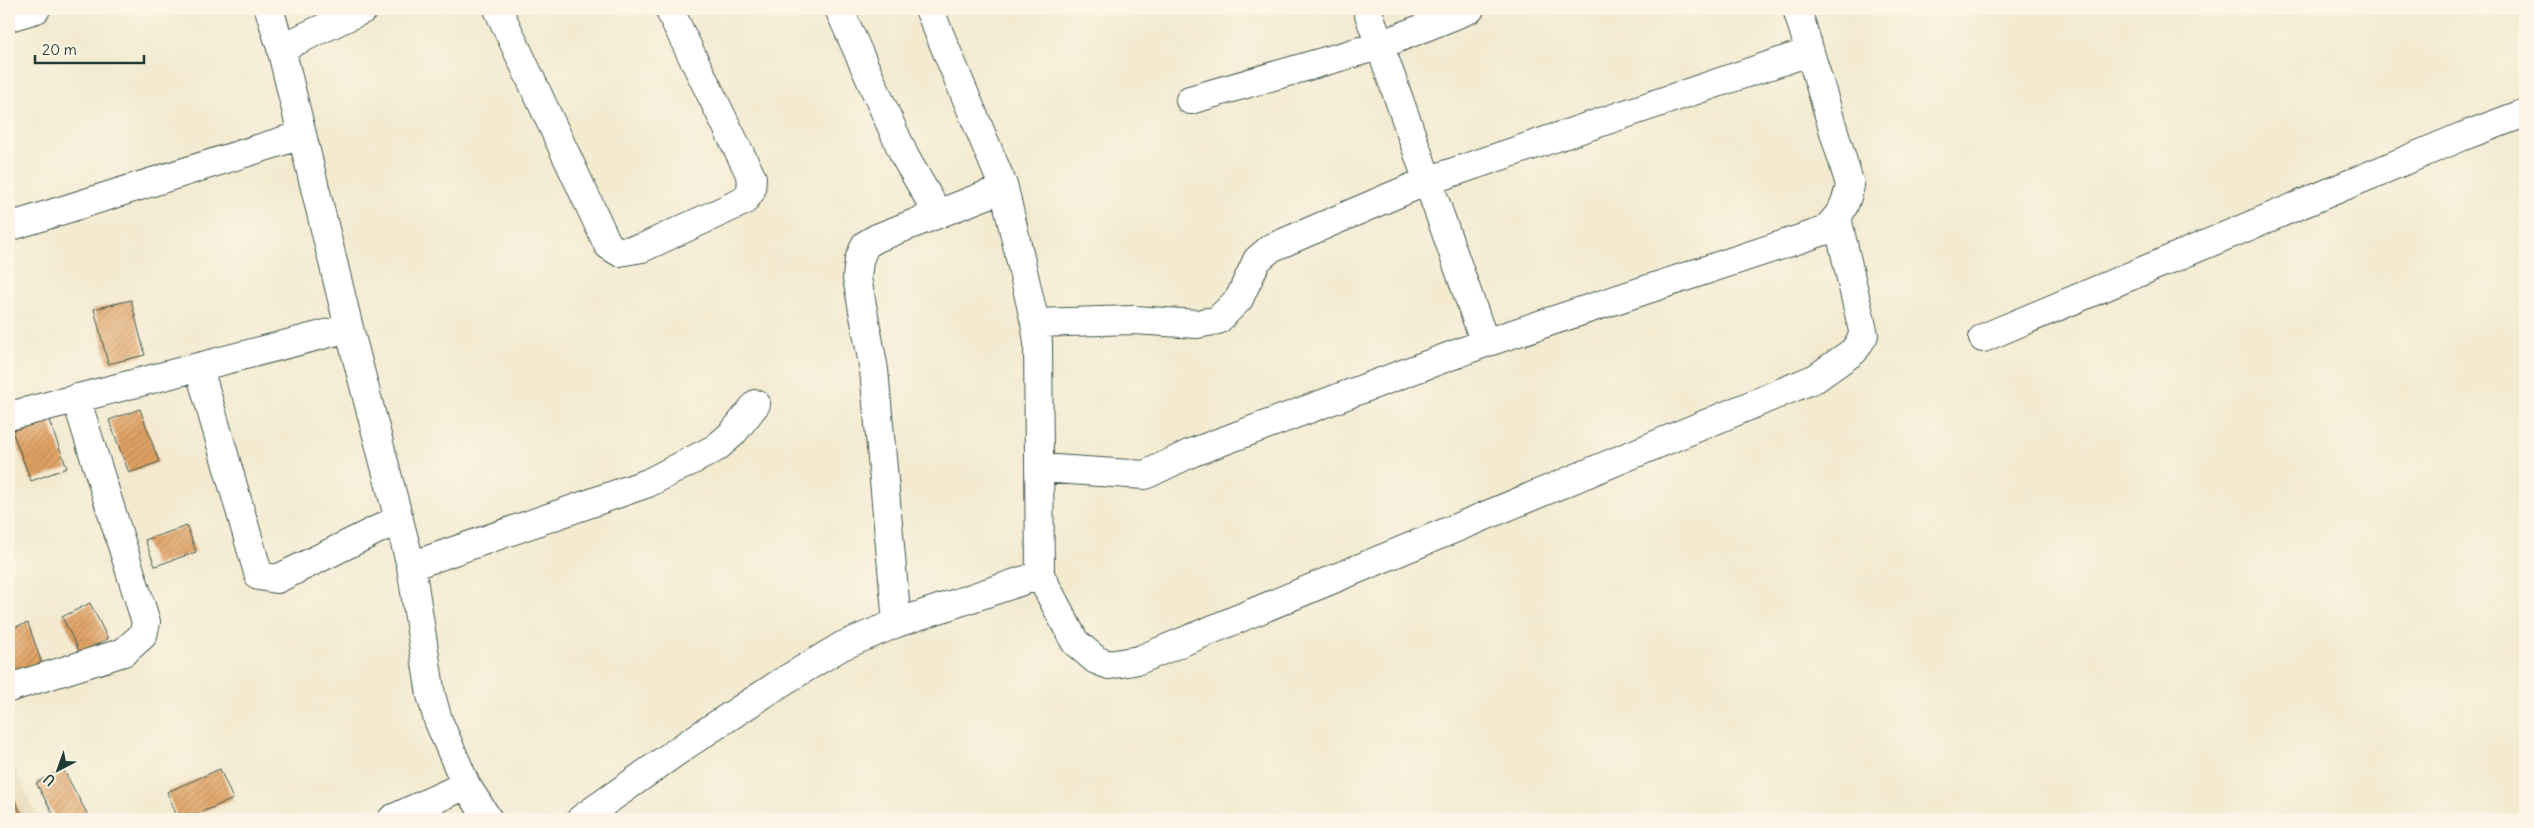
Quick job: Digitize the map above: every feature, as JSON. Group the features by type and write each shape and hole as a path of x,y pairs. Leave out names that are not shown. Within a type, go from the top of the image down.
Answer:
{"street":[{"path":"9,17 36,9"},
{"path":"269,9 281,48 349,328 411,566 431,694 438,720 466,785 488,819"},
{"path":"281,48 364,9"},
{"path":"498,9 608,245 619,252 642,248 744,201 750,191 752,178 669,9"},
{"path":"839,9 906,157 938,214"},
{"path":"929,9 1004,188 1035,323 1038,342 1040,576 1075,642 1096,660 1109,665 1119,665 1148,656 1816,378 1854,351 1864,335 1837,218"},
{"path":"1367,9 1378,46 1485,343"},
{"path":"1190,100 1378,46 1470,9"},
{"path":"1040,468 1145,475 1191,453 1485,343 1824,231 1837,218 1846,204 1850,185 1808,52 1797,9"},
{"path":"1035,323 1134,320 1197,324 1218,320 1239,299 1257,260 1266,251 1427,181 1808,52"},
{"path":"1983,338 2461,137 2525,113"},
{"path":"9,227 302,135"},
{"path":"897,624 874,370 857,278 859,260 865,245 877,238 1004,188"},
{"path":"9,416 349,328"},
{"path":"199,368 259,576 277,579 399,519"},
{"path":"9,688 124,652 143,635 146,622 76,398"},
{"path":"411,566 648,483 716,448 733,433 756,404"},
{"path":"581,819 689,743 782,682 842,646 897,624 1040,576"},
{"path":"392,819 466,785"}],"shaded area":[{"path":"9,758 39,819 9,819"}],"building":[{"path":"131,300 145,355 108,364 94,309"},
{"path":"140,409 159,462 129,473 109,420"},
{"path":"48,418 67,468 31,481 12,431"},
{"path":"187,526 196,552 155,566 145,540"},
{"path":"90,603 108,639 80,653 62,617"},
{"path":"28,623 42,664 12,674 9,662 9,629"},
{"path":"63,769 90,819 56,819 36,783"},
{"path":"220,769 233,799 185,819 178,819 167,792"},
{"path":"9,786 23,819 9,819"}]}
